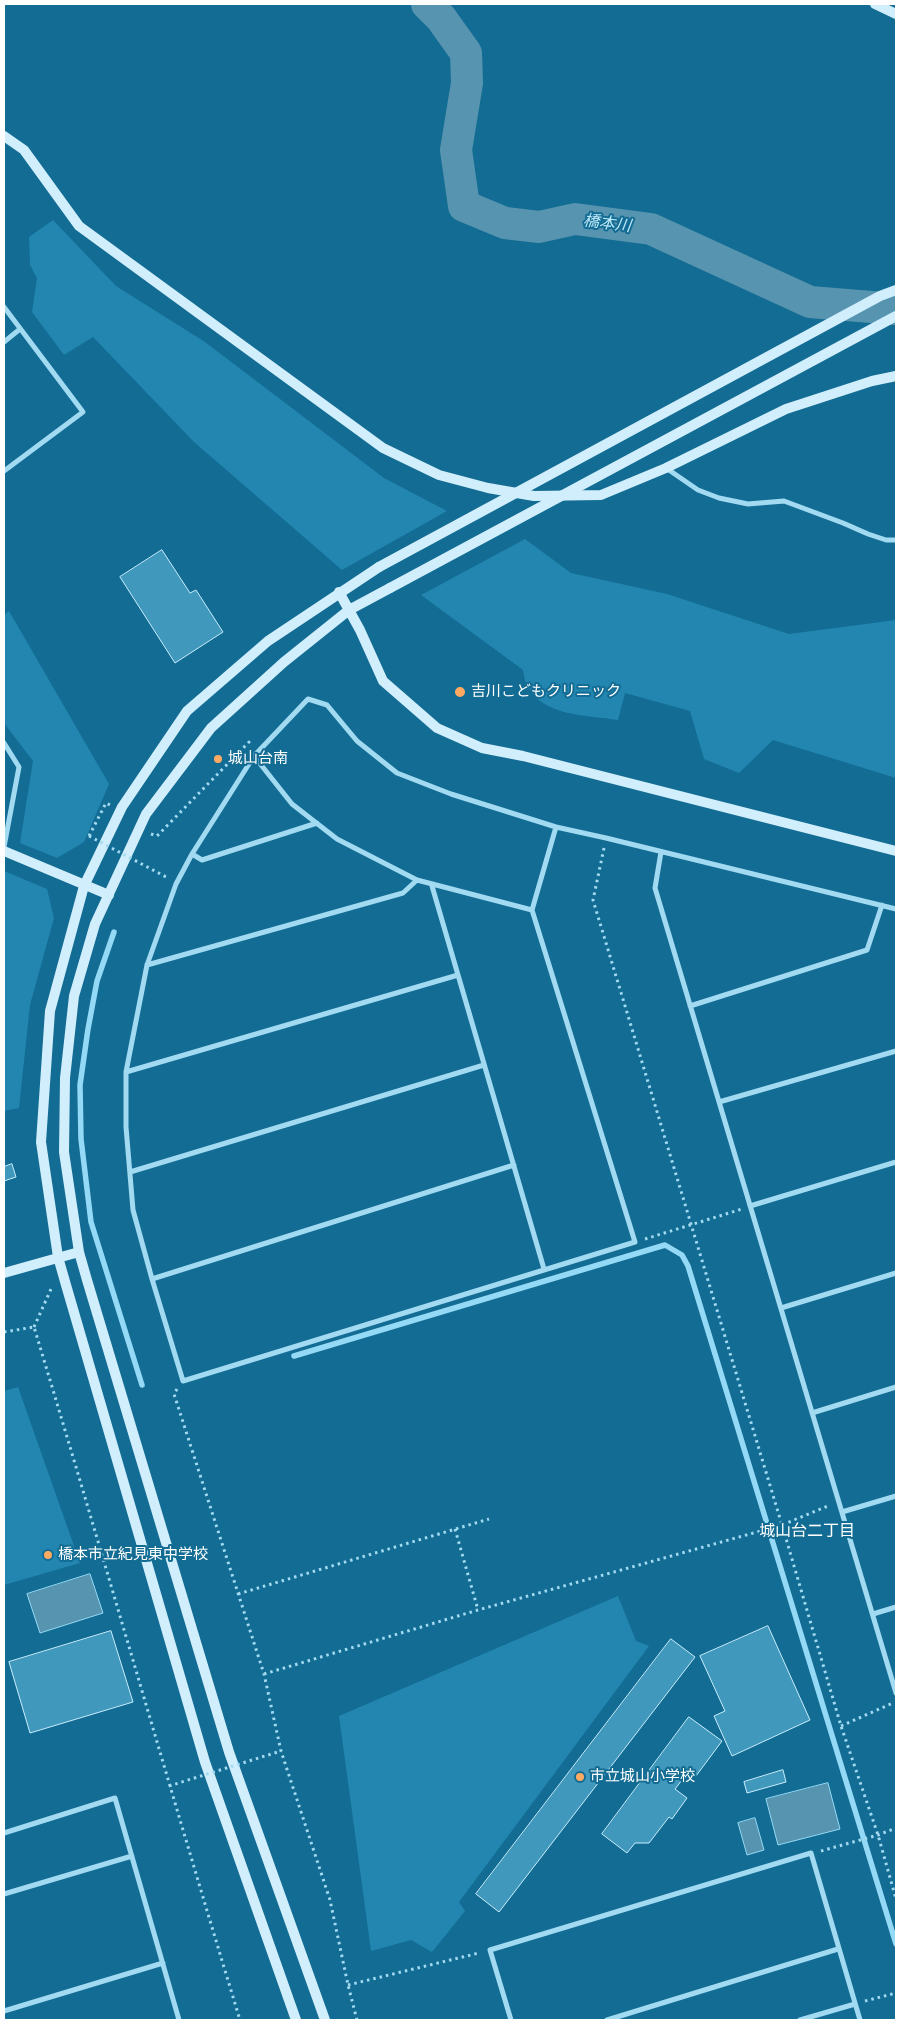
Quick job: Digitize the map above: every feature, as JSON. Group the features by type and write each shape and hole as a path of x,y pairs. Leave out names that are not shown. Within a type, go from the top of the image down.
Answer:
{"street":[{"path":"875,4 896,14"},
{"path":"4,136 24,150 79,226 383,448 439,475 488,488 534,496 601,495 666,468 786,409 872,381 896,376"},
{"path":"296,2020 205,1762 58,1257 41,1142 42,1123 50,1011 84,886 122,807 187,711 268,640 379,567 863,305 896,290"},
{"path":"4,307 84,412 4,471"},
{"path":"326,2020 229,1752 79,1252 64,1152 65,1078 74,996 95,924 146,814 211,728 284,662 349,610 896,316"},
{"path":"4,342 20,329"},
{"path":"666,468 698,490 719,498 748,504 784,501 868,534 896,540"},
{"path":"339,592 360,630 383,681 437,728 482,748 523,756 769,817 896,851"},
{"path":"556,827 532,910 635,1242 183,1381 152,1279 134,1210 126,1127 126,1072 147,965 176,884 192,854 254,756 308,698 327,706 357,741 397,773 451,794 556,827 896,909"},
{"path":"4,743 19,767 4,847"},
{"path":"254,756 292,804 338,839 432,886 532,910"},
{"path":"192,854 202,860 317,822"},
{"path":"4,851 109,895"},
{"path":"661,852 655,888 896,1693"},
{"path":"147,965 403,893 417,880"},
{"path":"432,886 544,1269"},
{"path":"690,1006 867,950 882,905"},
{"path":"126,1072 458,975"},
{"path":"719,1102 896,1051"},
{"path":"130,1172 484,1065"},
{"path":"750,1206 896,1162"},
{"path":"152,1279 514,1165"},
{"path":"4,1273 79,1252"},
{"path":"781,1308 896,1273"},
{"path":"812,1413 896,1387"},
{"path":"842,1512 896,1496"},
{"path":"873,1614 896,1607"},
{"path":"4,1833 115,1798 179,2020"},
{"path":"511,2020 490,1950 811,1854 860,2020"},
{"path":"4,1894 132,1856"},
{"path":"607,2020 838,1949"},
{"path":"4,2011 163,1963"},
{"path":"800,2020 855,2004"}],"path":[{"path":"151,834 157,836 248,742 254,756"},
{"path":"113,806 106,803 89,836 168,878"},
{"path":"606,838 593,900 782,1524 841,1726 878,1835 896,1899"},
{"path":"635,1242 750,1206"},
{"path":"51,1289 34,1328 107,1567 169,1786 240,2020"},
{"path":"4,1332 34,1328"},
{"path":"183,1381 174,1394 264,1674 281,1751 330,1900 357,2020"},
{"path":"264,1674 478,1610 782,1524 839,1502"},
{"path":"238,1594 489,1519"},
{"path":"455,1530 478,1610"},
{"path":"841,1726 896,1702"},
{"path":"169,1786 281,1751"},
{"path":"811,1854 896,1828"},
{"path":"348,1986 490,1950"},
{"path":"855,2004 896,1993"}],"shaded area":[{"path":"53,220 116,286 205,342 384,478 447,511 342,570 194,442 93,337 64,355 32,312 37,278 30,265 29,237"},
{"path":"525,539 571,573 667,594 789,634 896,620 896,778 773,740 739,773 704,759 690,711 625,693 618,720 567,713 543,703 527,685 523,670 421,595"},
{"path":"9,611 109,784 84,842 57,858 20,843 33,761 4,723 4,615"},
{"path":"4,871 47,889 54,918 30,1005 19,1108 4,1111"},
{"path":"18,1387 80,1563 4,1585 4,1391"},
{"path":"90,1574 103,1613 40,1633 27,1594"},
{"path":"618,1596 636,1641 649,1646 459,1902 465,1911 432,1952 411,1940 371,1951 339,1716"},
{"path":"828,1783 840,1829 778,1845 766,1799"},
{"path":"755,1818 764,1850 747,1855 738,1823"}],"building":[{"path":"162,550 190,593 196,590 223,632 175,663 120,577"},
{"path":"12,1164 16,1177 4,1181 4,1167"},
{"path":"768,1626 810,1720 732,1756 714,1716 725,1711 700,1656"},
{"path":"111,1631 133,1702 30,1733 9,1662"},
{"path":"671,1639 695,1657 499,1912 476,1894"},
{"path":"689,1717 722,1741 696,1776 689,1771 675,1789 687,1798 672,1819 669,1817 649,1843 635,1843 627,1853 602,1834"},
{"path":"783,1770 786,1782 747,1793 744,1782"}],"waterway":[{"name":"橋本川","path":"427,4 441,18 466,53 467,83 456,150 464,206 505,223 539,227 575,219 651,229 810,302 896,309"},
{"path":"114,932 97,981 88,1029 80,1085 81,1139 91,1222 142,1385"},
{"path":"294,1356 665,1245 682,1255 688,1266 896,1944"}],"place":[{"name":"吉川こどもクリニック","path":"460,692"},
{"name":"城山台南","path":"218,759"},
{"name":"橋本市立紀見東中学校","path":"48,1555"},
{"name":"市立城山小学校","path":"580,1777"}],"district":[{"name":"城山台二丁目","path":"807,1532"}]}
